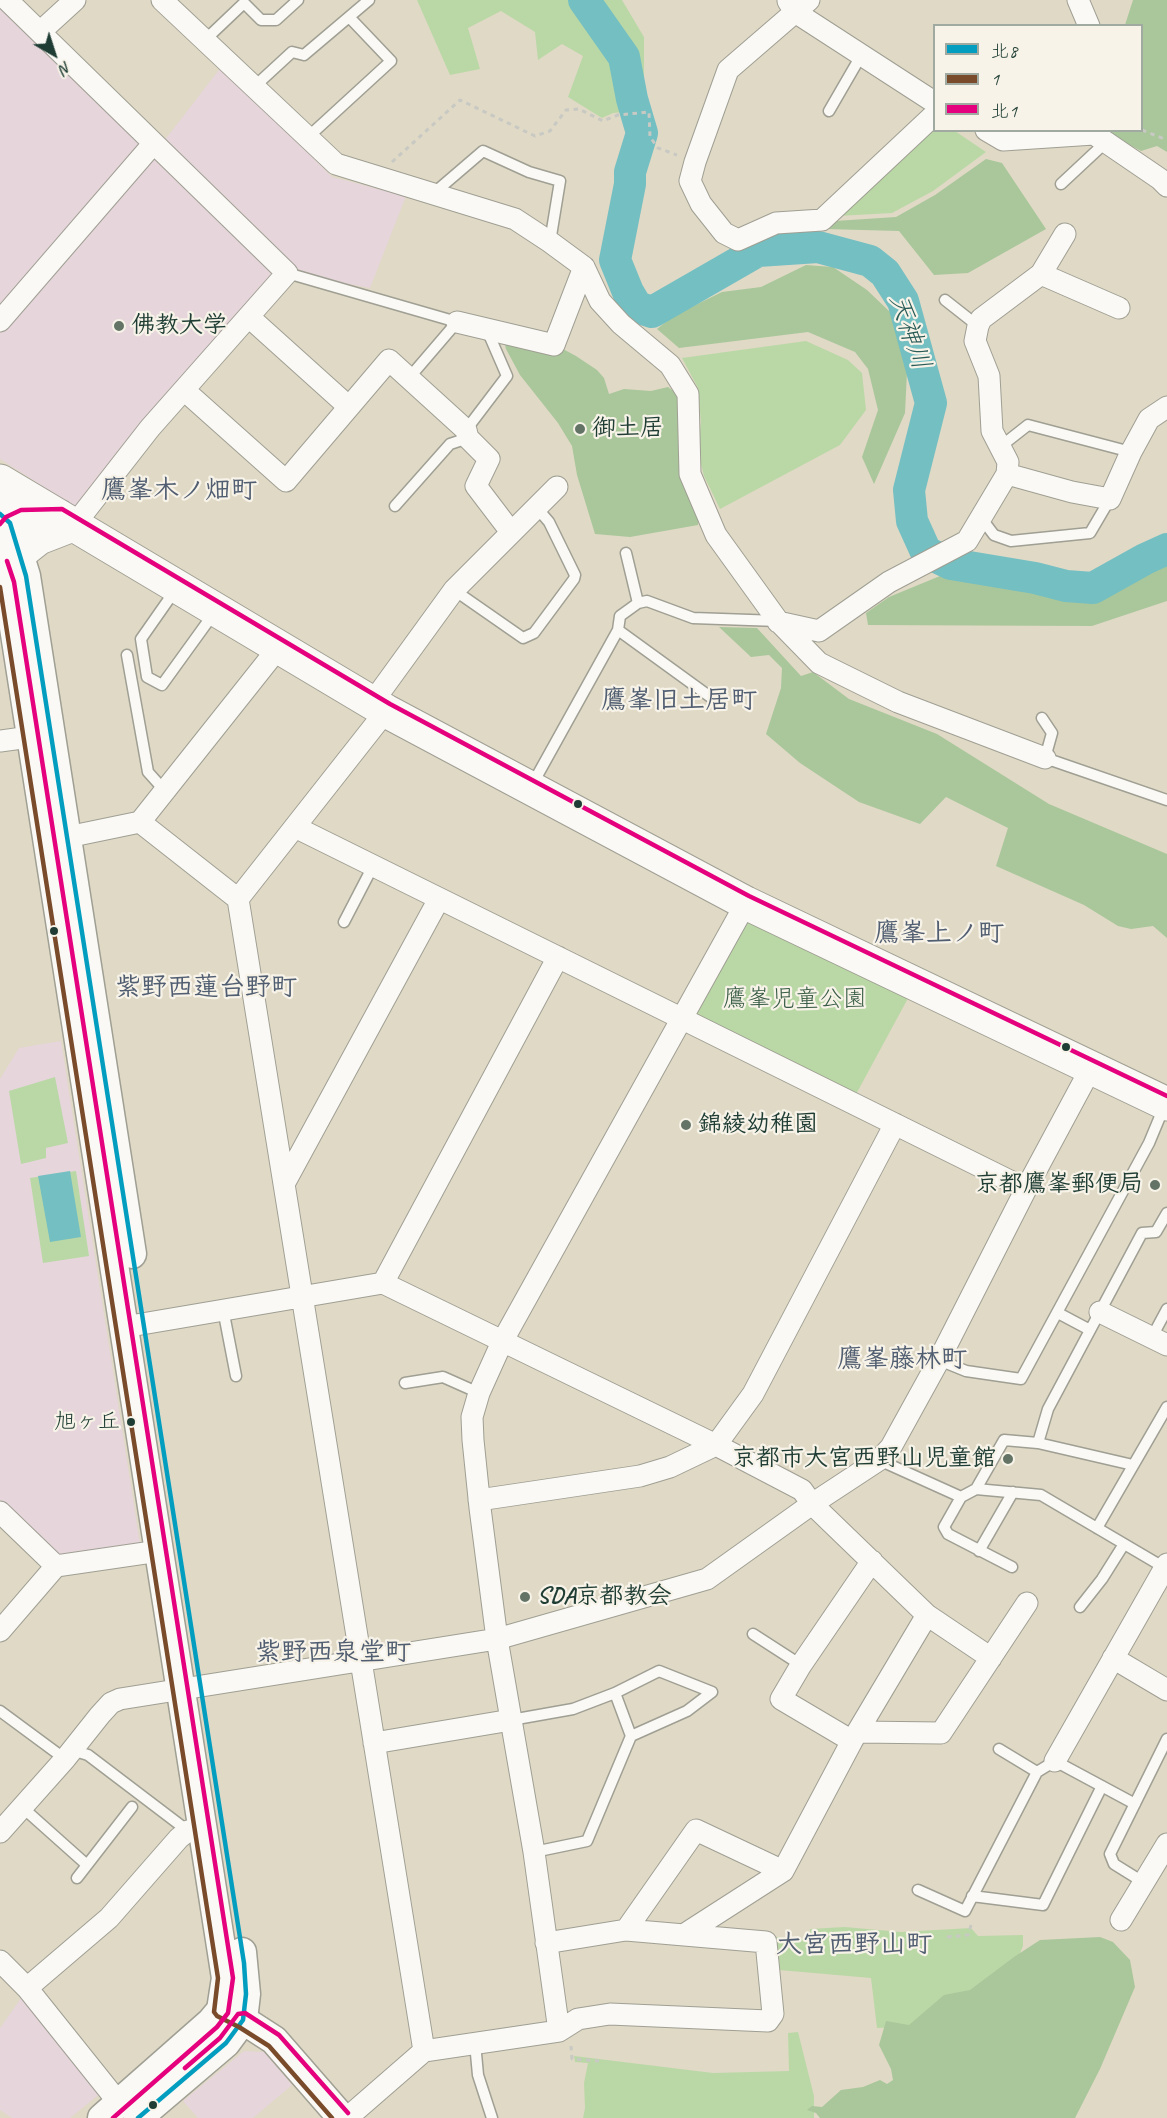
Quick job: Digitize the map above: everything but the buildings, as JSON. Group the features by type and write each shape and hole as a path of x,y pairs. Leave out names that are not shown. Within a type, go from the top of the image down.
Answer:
{"main road":[{"path":"0,481 379,707 746,903 1166,1104"},
{"path":"5,540 34,516 67,520"}],"street":[{"path":"7,0 287,273 67,520"},
{"path":"40,33 75,0"},
{"path":"1078,0 1088,24"},
{"path":"172,3 204,41 336,164 515,219 584,267 600,301 621,324 670,365 688,394 690,474 716,535 778,621 819,663 898,702 1045,758"},
{"path":"933,101 862,54 797,4 728,70 690,180 701,204 724,233 738,240 776,223 822,220 933,116"},
{"path":"989,132 1003,140 1098,136 1167,186"},
{"path":"0,321 153,144"},
{"path":"778,621 819,631 889,582 968,541 1007,474 1008,462 992,431 989,376 975,341 978,326 981,319 1041,274 1065,234"},
{"path":"457,322 554,345 584,267"},
{"path":"1041,274 1119,308"},
{"path":"249,317 349,407"},
{"path":"184,390 285,481 389,360 467,434 489,459 476,486 512,532"},
{"path":"1007,474 1110,500 1131,452 1149,419 1167,407"},
{"path":"238,899 295,827 379,707 454,591 557,488"},
{"path":"0,1961 27,1988 120,2113 201,2033 232,2015 246,1994 244,1963 190,1688 41,736 26,576 5,540"},
{"path":"57,839 140,822 279,647"},
{"path":"0,741 41,736"},
{"path":"140,822 238,899 424,2051"},
{"path":"295,827 1026,1189"},
{"path":"284,1184 439,899"},
{"path":"559,2031 534,1852 497,1639 479,1500 472,1417 479,1393 502,1342 746,903"},
{"path":"383,1283 558,957"},
{"path":"0,1832 111,1703 120,1699 497,1639 707,1579 879,1460 891,1447 939,1360 1091,1068"},
{"path":"479,1500 640,1476 670,1467 716,1444 753,1394 895,1124"},
{"path":"134,1325 383,1283 716,1444 802,1491 927,1615 991,1658"},
{"path":"1095,1321 1159,1341"},
{"path":"0,1512 56,1566"},
{"path":"0,1631 56,1566 169,1548"},
{"path":"872,1561 801,1665 781,1699 855,1736 941,1733 1027,1602"},
{"path":"1055,1761 1166,1566"},
{"path":"685,1934 783,1871 855,1736 927,1615"},
{"path":"1113,1658 1167,1690"},
{"path":"190,1688 195,1829 232,2015"},
{"path":"374,1743 511,1720"},
{"path":"27,1988 109,1918 195,1829"},
{"path":"626,1930 696,1830 783,1871"},
{"path":"1120,1920 1167,1844"},
{"path":"347,2118 424,2051 559,2031 578,2019 610,2014 768,2021 772,2014 766,1942 626,1930 546,1943"},
{"path":"232,2015 274,2040 342,2118"}],"lane":[{"path":"204,41 244,3 261,20 276,20 298,0"},
{"path":"254,87 292,52 304,55 369,0"},
{"path":"306,138 391,62 350,18"},
{"path":"829,111 862,54"},
{"path":"1061,184 1098,136"},
{"path":"434,193 483,151 529,172 560,182 550,242"},
{"path":"287,273 457,322 409,378"},
{"path":"945,300 978,326"},
{"path":"395,506 450,444 467,434 507,376 487,330"},
{"path":"1000,447 1028,425 1131,452"},
{"path":"982,519 994,535 1011,541 1090,532 1110,500"},
{"path":"454,591 523,638 534,633 575,575 549,522 537,508"},
{"path":"626,553 638,603"},
{"path":"178,586 141,639 147,677 162,685 217,610"},
{"path":"531,788 618,630 620,616 638,603 647,601 693,618 778,621"},
{"path":"618,630 720,704"},
{"path":"127,655 148,772 165,791"},
{"path":"1042,718 1052,733 1045,758 1167,800"},
{"path":"344,922 373,866"},
{"path":"939,1360 966,1371 1021,1379 1149,1143 1166,1104"},
{"path":"1038,1443 1048,1409 1142,1233 1156,1232 1167,1213"},
{"path":"223,1309 236,1376"},
{"path":"1159,1341 1167,1309"},
{"path":"1058,1313 1095,1321"},
{"path":"405,1383 443,1377 479,1393"},
{"path":"1097,1528 1167,1407"},
{"path":"1012,1567 948,1534 944,1527 961,1497 976,1488 1004,1440 1038,1443 1133,1465"},
{"path":"879,1460 961,1497"},
{"path":"976,1488 1041,1495 1166,1566"},
{"path":"979,1551 1013,1492"},
{"path":"1080,1607 1102,1580 1124,1544"},
{"path":"753,1634 801,1665"},
{"path":"511,1720 573,1709 615,1693 659,1671 712,1692 687,1711 631,1736"},
{"path":"534,1852 587,1842 631,1736 615,1693"},
{"path":"0,1710 68,1754 88,1755 195,1829"},
{"path":"1143,1882 1114,1864 1110,1854 1167,1739"},
{"path":"999,1749 1037,1772"},
{"path":"918,1890 964,1911 1037,1772 1055,1761 1135,1804"},
{"path":"972,1896 1043,1905 1102,1786"},
{"path":"22,1807 87,1865"},
{"path":"77,1878 132,1807"},
{"path":"475,2043 478,2075 492,2118"}],"path":[{"path":"376,177 460,100 535,136 550,131 566,110 579,109 603,121 618,115 649,112 650,137 658,148 695,162"},
{"path":"1143,130 1167,140"},
{"path":"572,2059 599,2061"}],"shaded area":[{"path":"0,0 143,140 0,307"},
{"path":"222,66 332,177 406,196 370,288 295,274 161,145"},
{"name":"佛教大学","path":"154,152 283,272 81,511 0,459 0,333 8,320"},
{"path":"61,1041 141,1550 51,1556 0,1500 0,1079 19,1048"},
{"path":"22,1997 101,2093 70,2118 12,2118 0,2110 0,2028"},
{"path":"244,2051 264,2052 292,2085 253,2118 198,2118 183,2101"}],"green space":[{"path":"417,0 622,0 644,37 644,110 613,113 602,118 568,97 583,56 562,44 538,60 535,32 501,11 468,28 480,69 450,75"},
{"path":"1133,0 1167,0 1167,152 1157,146 1141,151 1106,132 1143,132 1143,24 1125,24"},
{"path":"933,128 933,132 956,132 986,152 933,191 892,213 838,216"},
{"path":"986,159 1002,163 1046,229 968,273 934,275 899,231 825,229 835,221 896,217 935,195"},
{"path":"806,265 833,267 867,290 890,312 908,351 905,413 874,484 862,457 878,410 868,369 855,352 808,332 679,348 657,329 673,316 722,292 761,287"},
{"path":"503,336 561,348 576,356 597,370 604,378 609,394 624,389 651,391 668,387 680,396 698,506 698,525 630,537 595,534 577,475 572,446 558,423 520,375 506,349"},
{"path":"806,341 848,360 862,373 866,410 840,445 720,509 704,476 698,452 701,422 698,388 682,358"},
{"path":"1167,559 1167,601 1092,626 868,625 866,613 889,597 940,576 958,579 987,579 1090,593"},
{"path":"719,627 757,628 801,676 813,672 849,699 937,734 1049,804 1167,854 1167,938 1153,926 1131,929 1118,926 1084,905 996,866 1008,828 946,797 920,824 859,802 800,763 766,734 781,688 782,668 769,655 751,657"},
{"name":"鷹峯児童公園","path":"747,919 913,989 854,1098 695,1016"},
{"path":"55,1077 68,1143 46,1148 46,1158 21,1164 9,1091"},
{"path":"76,1171 89,1256 43,1263 30,1178"},
{"path":"845,1927 901,1932 971,1928 978,1936 1023,1935 1023,1946 1016,1963 934,2026 877,2028 871,1978 779,1970 775,1937 810,1939 810,1929"},
{"path":"1100,1937 1113,1942 1130,1960 1135,1987 1100,2069 1075,2118 820,2118 816,2113 807,2110 812,2106 822,2107 841,2090 863,2087 880,2080 887,2084 893,2080 891,2069 879,2045 886,2021 909,2025 944,1995 970,1990 1040,1940"},
{"path":"798,2032 814,2096 814,2118 583,2118 584,2083 588,2063 575,2062 574,2056 713,2073 789,2071 788,2033"}],"water":[{"path":"70,1171 81,1237 50,1242 38,1176"}],"waterway":[{"name":"天神川","path":"584,0 624,57 632,99 642,133 630,172 630,184 615,260 637,307 652,312 758,251 818,247 870,261 885,273 903,301 931,403 909,490 912,521 926,552 951,564 1035,578 1066,586 1093,588 1167,549"}],"transit line":[{"name":"北1","path":"0,524 6,517 21,510 62,509 390,704 749,896 1167,1096"},
{"name":"北8","path":"0,514 10,523 26,576 244,1963 246,1994 243,2020 226,2043 138,2118"},
{"name":"北1","path":"7,561 14,582 233,1978 228,2013 217,2027 113,2118"},
{"name":"1","path":"0,587 218,1978 214,2012 217,2016 269,2046 332,2118"},
{"name":"北1","path":"185,2068 220,2038 238,2014 245,2013 279,2035 348,2113"}],"place":[{"name":"佛教大学","path":"119,326"},
{"name":"御土居","path":"580,429"},
{"name":"錦綾幼稚園","path":"686,1125"},
{"name":"京都鷹峯郵便局","path":"1155,1185"},
{"name":"旭ヶ丘","path":"131,1422"},
{"name":"京都市大宮西野山児童館","path":"1008,1459"},
{"name":"SDA京都教会","path":"525,1597"}],"district":[{"name":"鷹峯木ノ畑町","path":"179,491"},
{"name":"鷹峯旧土居町","path":"679,701"},
{"name":"鷹峯上ノ町","path":"939,934"},
{"name":"紫野西蓮台野町","path":"206,988"},
{"name":"鷹峯藤林町","path":"902,1360"},
{"name":"紫野西泉堂町","path":"333,1653"},
{"name":"大宮西野山町","path":"854,1945"}]}
